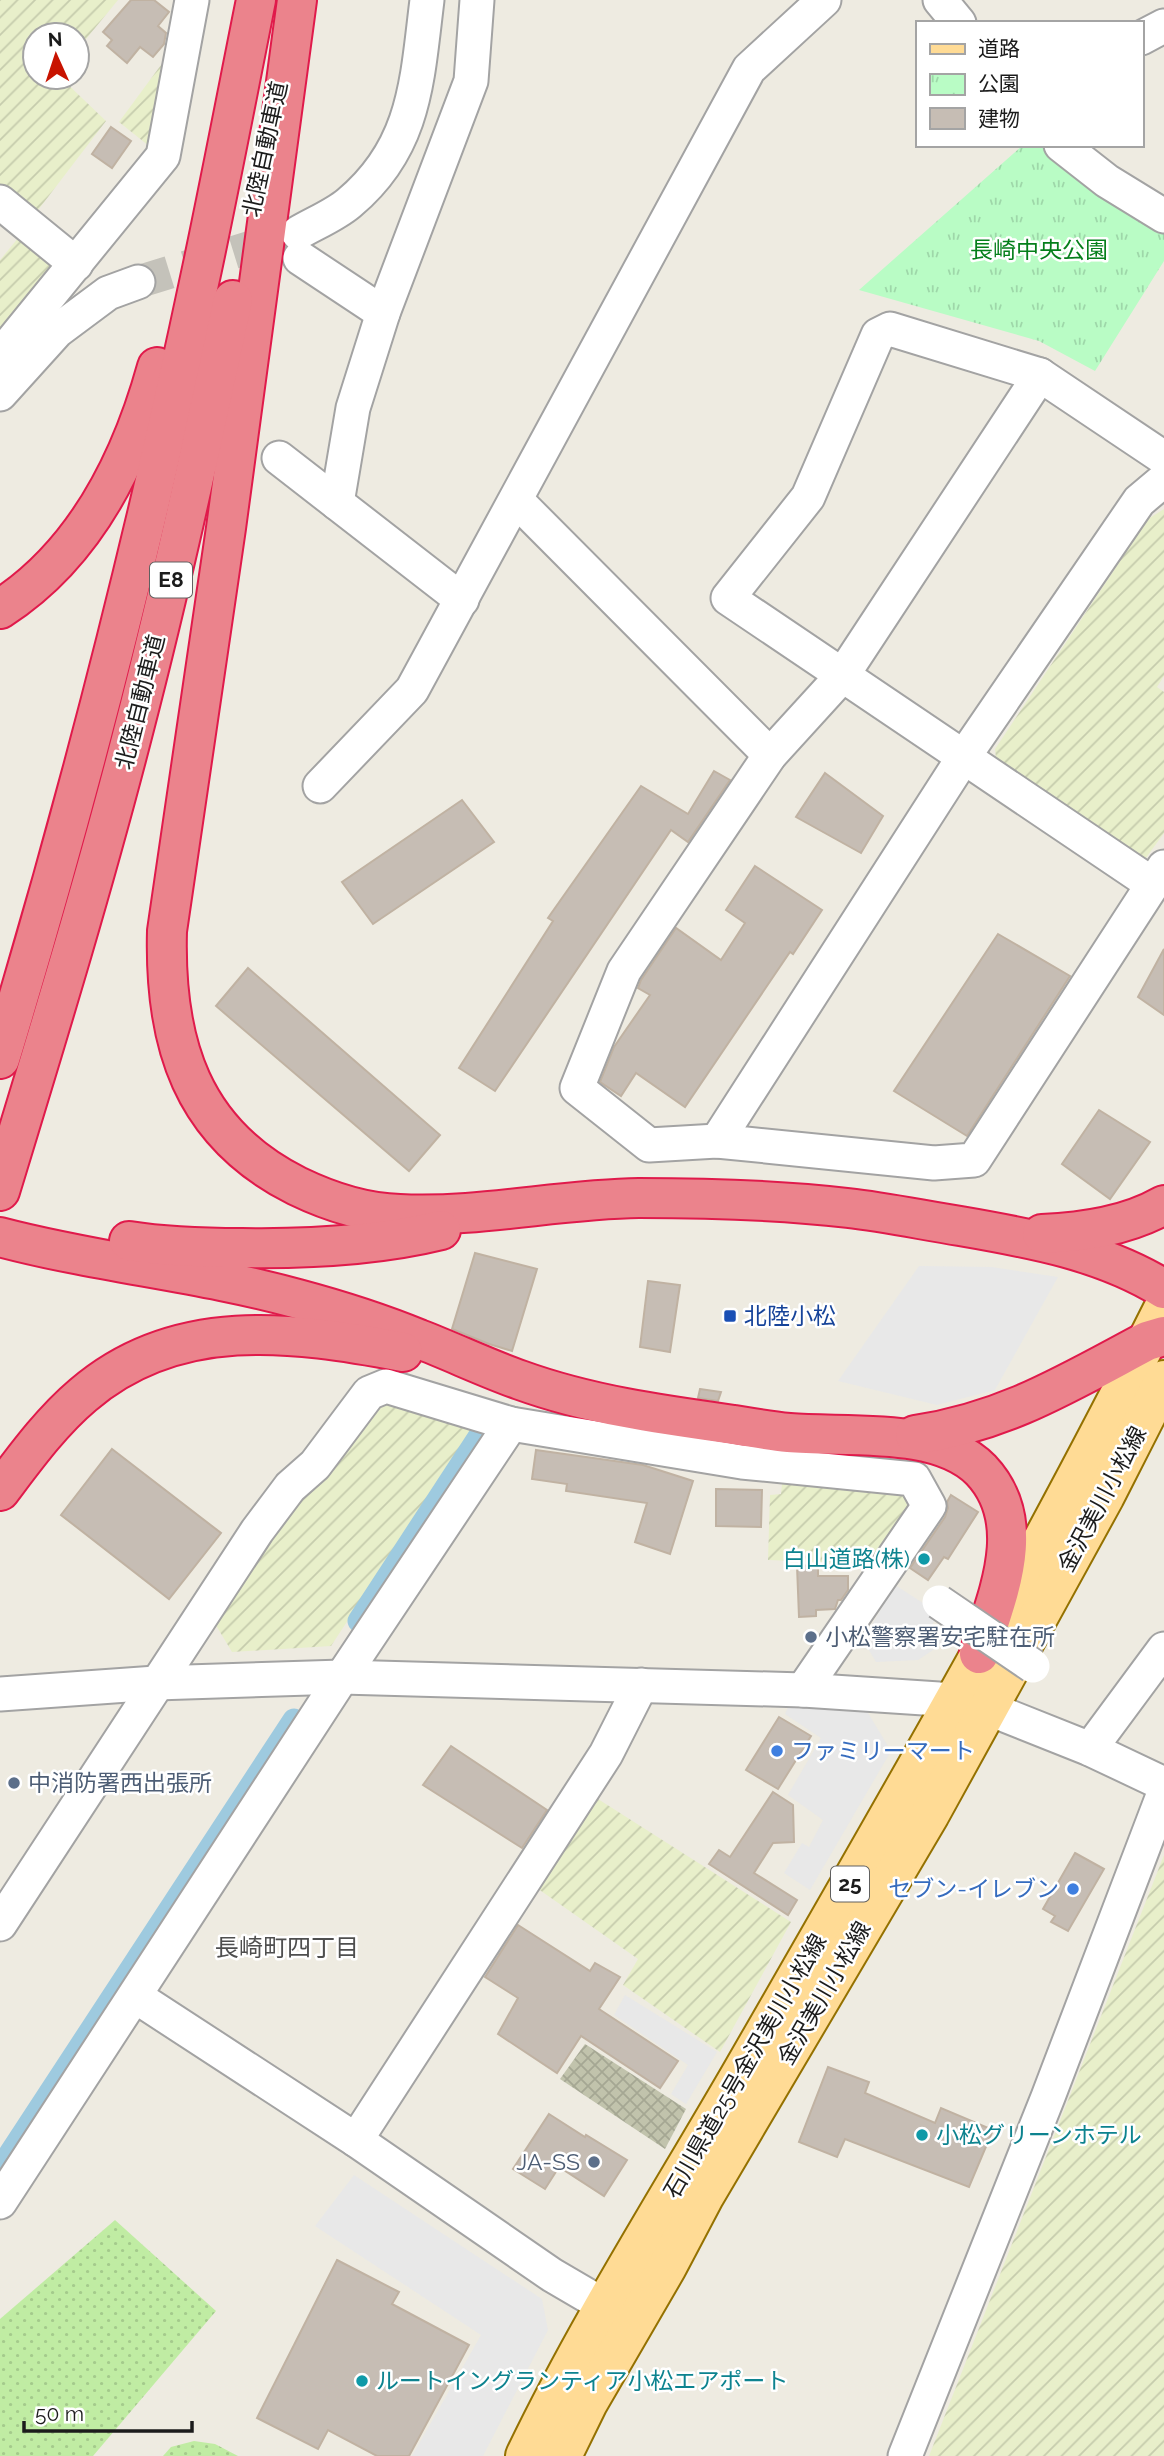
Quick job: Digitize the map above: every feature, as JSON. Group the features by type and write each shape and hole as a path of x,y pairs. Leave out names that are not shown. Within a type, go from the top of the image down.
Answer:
{"highway":[{"path":"0,609 51,568 82,531 108,491 131,445 148,398 191,244 243,0"},
{"name":"北陸自動車道","path":"0,1059 97,717 150,502 202,269 256,0"},
{"path":"296,0 226,528 167,932 166,973 170,1017 193,1085 215,1121 242,1150 275,1175 315,1195 358,1208 398,1214 440,1214 637,1198 813,1204 994,1232 1082,1253 1118,1265 1164,1289"},
{"name":"北陸自動車道","path":"0,1191 73,950 141,703 188,507 296,0"},
{"path":"0,1213 88,1234 150,1244 283,1249 343,1245 429,1233 542,1205"},
{"path":"994,1232 1033,1234 1095,1229 1125,1221 1164,1205"},
{"path":"0,1237 230,1282 298,1299 415,1337 521,1380"},
{"path":"0,1492 54,1424 84,1394 114,1373 150,1354 187,1341 221,1335 262,1334 402,1352 521,1380 590,1401 651,1412 787,1433 878,1437 943,1445 965,1457 982,1471 995,1490 1008,1537 1007,1564 979,1654"},
{"path":"878,1437 946,1431 1014,1410 1156,1338"}],"main road":[{"name":"石川県道25号金沢美川小松線","path":"525,2456 548,2408 605,2306 857,1872 970,1704 979,1654 1156,1338 1164,1307"},
{"name":"金沢美川小松線","path":"562,2456 588,2403 667,2267 705,2195 930,1814 970,1704 1105,1496 1164,1380"}],"street":[{"path":"383,313 299,245 348,205 378,174 401,139 415,93 427,0"},
{"path":"337,503 352,408 383,313 471,81 477,0"},
{"path":"320,786 412,690 749,69 824,0"},
{"path":"940,0 957,21"},
{"path":"0,356 163,156 185,4"},
{"path":"1143,37 1164,26"},
{"path":"1064,147 1107,181 1164,216"},
{"path":"0,202 76,264"},
{"path":"0,394 57,331 108,293 138,282"},
{"path":"1040,375 842,676 770,755 624,971 577,1088 649,1145 717,1141 934,1163 974,1160 1158,875 963,758 842,676 728,598 808,496 878,335 890,329 1040,375 1164,458"},
{"path":"279,458 462,600"},
{"path":"717,1141 963,758 1139,501 1164,480"},
{"path":"516,500 770,755"},
{"path":"0,1924 156,1683 257,1531 290,1487 315,1438 357,1379"},
{"path":"290,1487 316,1465 369,1393 386,1386 512,1424 742,1462 914,1479 929,1506 803,1690"},
{"path":"0,2202 342,1677 512,1424"},
{"path":"939,1602 1033,1666"},
{"path":"1090,1749 1164,1649"},
{"path":"0,1694 156,1683 342,1677 803,1690 970,1704 1090,1749 1164,1784"},
{"path":"356,2140 606,1754 641,1685"},
{"path":"905,2456 1048,2097 1164,1793"},
{"path":"135,1996 356,2140 552,2275 605,2306"}],"shaded area":[{"path":"0,0 118,0 91,33 91,21 21,21 21,91 75,91 106,121 32,218 0,191"},
{"path":"172,50 154,150 119,122"},
{"path":"19,237 61,269 0,343 0,260"},
{"path":"1164,509 1164,676 1157,687 1164,692 1164,833 1143,862 997,768 995,749 1148,519"},
{"path":"919,1266 992,1267 1058,1277 995,1390 937,1405 838,1381"},
{"path":"395,1400 478,1422 331,1646 232,1652 211,1617 375,1403"},
{"path":"782,1484 904,1488 911,1505 875,1564 768,1560 770,1495 781,1494"},
{"path":"895,1585 940,1614 930,1627 948,1640 918,1660 876,1662 863,1640"},
{"path":"791,1701 862,1703 891,1751 810,1890 784,1873 802,1843 809,1847 823,1820 788,1795 821,1738 785,1714"},
{"path":"598,1799 791,1922 720,2052 623,1985 638,1959 534,1886"},
{"path":"1164,1855 1164,2456 929,2456"},
{"path":"625,1995 717,2052 686,2104 671,2094 688,2065 614,2015"},
{"path":"585,2044 686,2109 665,2149 560,2079"},
{"path":"354,2175 542,2299 548,2330 483,2456 412,2456 481,2335 315,2226"}],"green space":[{"name":"長崎中央公園","path":"1021,147 1047,147 1164,230 1164,261 1095,371 1039,341 859,290"},
{"path":"115,2220 216,2311 93,2456 0,2456 0,2319"},
{"path":"194,2441 215,2444 238,2456 163,2456 171,2447"}],"building":[{"path":"131,0 154,0 169,12 158,26 166,33 164,44 153,57 140,47 127,63 107,46 112,40 103,32"},
{"path":"111,127 131,141 112,168 92,154"},
{"path":"714,771 730,780 688,842 671,830 495,1091 459,1068 553,921 548,918 641,786 688,814"},
{"path":"825,773 883,816 861,853 796,817"},
{"path":"462,800 494,842 373,924 342,882"},
{"path":"755,866 822,910 793,954 790,952 685,1107 636,1073 621,1096 600,1082 614,1047 650,995 638,988 641,980 676,928 721,960 745,923 726,910"},
{"path":"998,934 1070,976 967,1136 894,1091"},
{"path":"1164,949 1164,1015 1138,997"},
{"path":"248,968 440,1135 409,1171 216,1006"},
{"path":"1099,1110 1150,1142 1110,1199 1062,1164"},
{"path":"475,1253 537,1269 512,1351 452,1329"},
{"path":"648,1281 680,1285 670,1352 640,1347"},
{"path":"700,1389 721,1392 718,1401 698,1398"},
{"path":"112,1449 221,1533 169,1599 61,1515"},
{"path":"536,1450 643,1465 693,1481 670,1554 635,1542 647,1503 566,1491 567,1484 532,1479"},
{"path":"716,1489 762,1490 761,1527 716,1526"},
{"path":"951,1495 978,1512 948,1559 944,1557 928,1580 910,1568 945,1517"},
{"path":"818,1565 818,1576 848,1576 848,1590 841,1600 838,1600 835,1609 816,1610 816,1616 799,1617 797,1566"},
{"path":"779,1717 811,1736 778,1789 746,1770"},
{"path":"451,1746 547,1810 522,1848 423,1785"},
{"path":"773,1792 793,1805 794,1842 773,1843 754,1873 797,1900 788,1915 709,1864 719,1850 730,1857"},
{"name":"セブン-イレブン","path":"1075,1853 1104,1869 1068,1931 1051,1922 1055,1916 1043,1909"},
{"path":"518,1925 590,1971 595,1963 620,1977 599,2009 678,2061 660,2088 581,2036 557,2073 498,2034 518,1998 485,1977"},
{"name":"小松グリーンホテル","path":"828,2067 869,2082 865,2093 935,2123 941,2108 993,2130 969,2187 845,2139 837,2157 799,2142"},
{"path":"549,2114 627,2160 604,2196 559,2167 545,2189 513,2169"},
{"name":"ルートイングランティア小松エアポート","path":"337,2260 399,2292 392,2304 469,2345 409,2456 377,2456 328,2430 318,2449 257,2418"}],"waterway":[{"path":"359,1621 481,1434"},
{"path":"0,2169 294,1720"}],"tunnel":[{"path":"138,282 287,236"}],"place":[{"name":"北陸小松","path":"730,1316"},
{"name":"白山道路(株)","path":"924,1559"},
{"name":"小松警察署安宅駐在所","path":"811,1637"},
{"name":"ファミリーマート","path":"777,1751"},
{"name":"中消防署西出張所","path":"14,1783"},
{"name":"セブン-イレブン","path":"1073,1889"},
{"name":"小松グリーンホテル","path":"922,2135"},
{"name":"JA-SS","path":"594,2162"},
{"name":"ルートイングランティア小松エアポート","path":"362,2381"}],"district":[{"name":"長崎町四丁目","path":"287,1948"}]}
